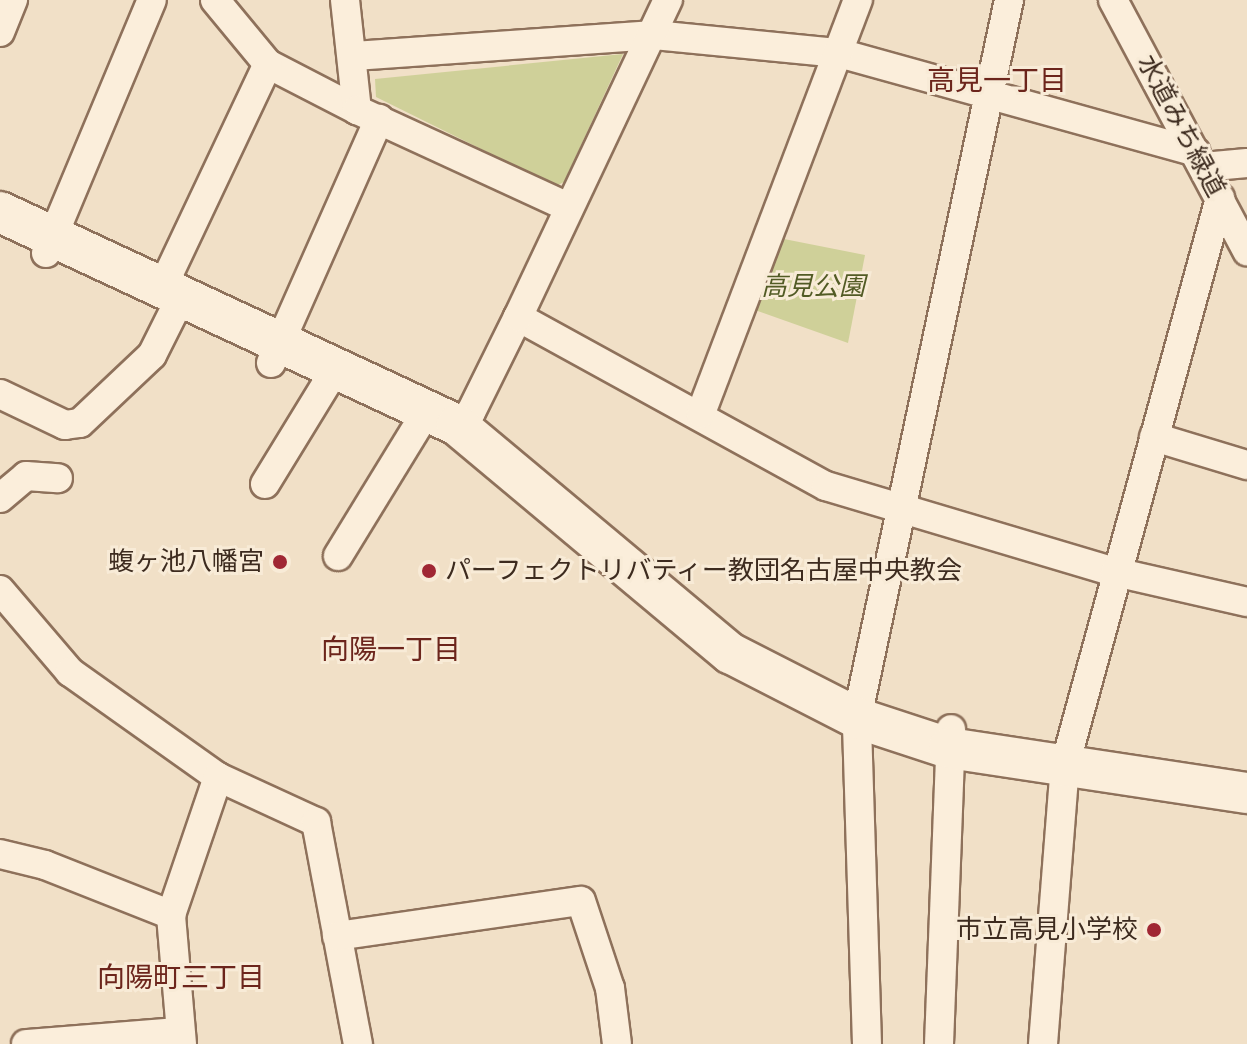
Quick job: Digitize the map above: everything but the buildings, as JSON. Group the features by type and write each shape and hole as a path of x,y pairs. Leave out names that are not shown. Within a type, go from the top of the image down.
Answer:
{"street":[{"path":"0,32 13,0"},
{"path":"49,247 152,0"},
{"path":"215,0 268,64 568,207"},
{"path":"276,353 368,114 345,0"},
{"path":"338,556 442,418 471,412 654,35 668,0"},
{"path":"701,413 858,0"},
{"path":"867,1044 857,718 986,92 1009,0"},
{"name":"水道みち緑道","path":"1113,0 1247,251"},
{"path":"354,56 654,35 839,53 986,92 1199,160 1247,163"},
{"path":"0,394 65,425 80,423 152,355 172,292 268,64"},
{"path":"1043,1044 1065,765 1115,572 1220,198"},
{"path":"0,212 49,247 172,292 276,353 336,368 442,418 730,653 857,718 1065,765 1247,793"},
{"path":"518,317 701,413 826,486 902,506 1115,572 1247,602"},
{"path":"265,484 336,368"},
{"path":"1154,437 1247,465"},
{"path":"0,498 26,476 58,478"},
{"path":"1,596 70,672 218,777 316,822 358,1044"},
{"path":"939,1044 950,738"},
{"path":"26,1044 181,1038 171,915 218,777"},
{"path":"0,854 45,865 171,915"},
{"path":"337,936 581,901 610,988 617,1044"}],"green space":[{"path":"623,54 564,182 556,186 376,97 375,79"},
{"name":"高見公園","path":"784,239 865,255 848,343 755,310"}],"place":[{"name":"蝮ヶ池八幡宮","path":"280,562"},
{"name":"パーフェクトリバティー教団名古屋中央教会","path":"429,571"},
{"name":"市立高見小学校","path":"1154,930"}],"district":[{"name":"高見一丁目","path":"997,81"},
{"name":"向陽一丁目","path":"391,650"},
{"name":"向陽町三丁目","path":"181,978"}]}
